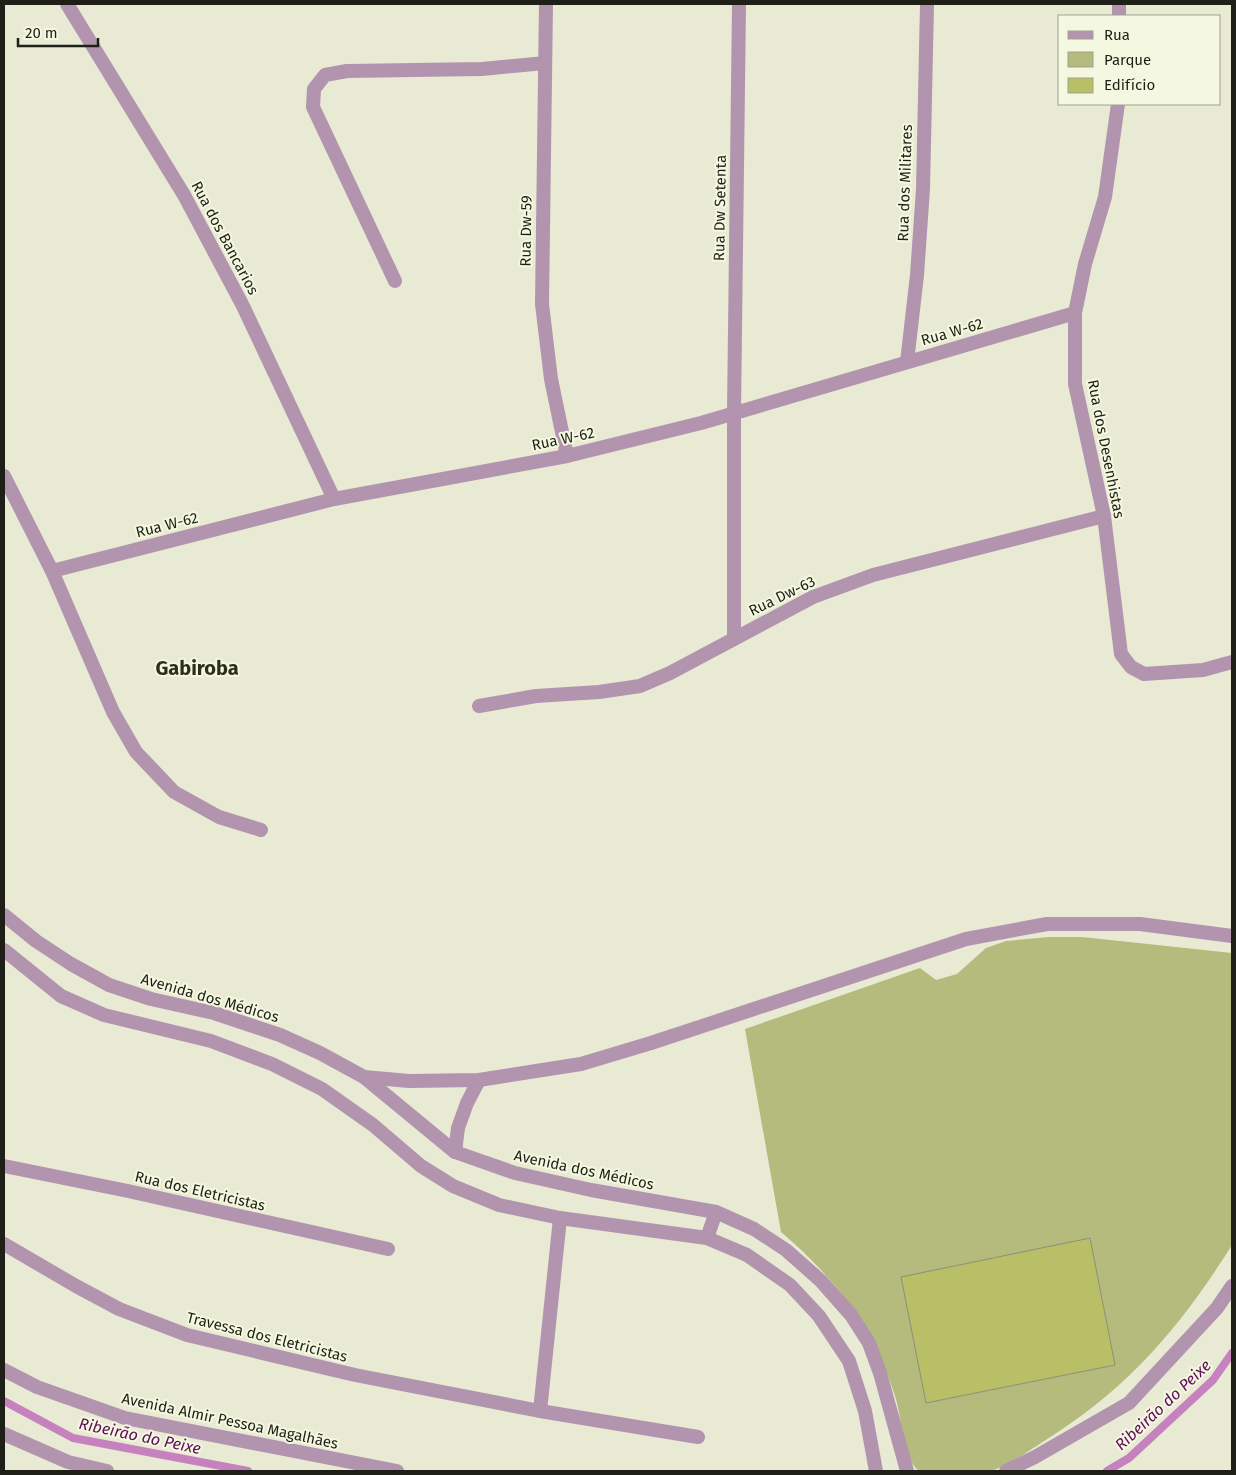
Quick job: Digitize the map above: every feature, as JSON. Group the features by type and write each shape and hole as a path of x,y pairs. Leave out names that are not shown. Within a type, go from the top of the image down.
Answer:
{"street":[{"name":"Rua dos Bancarios","path":"67,4 184,195 243,306 334,499"},
{"name":"Rua Dw-59","path":"546,4 542,304 551,379 567,456"},
{"name":"Rua Dw Setenta","path":"734,638 734,412 739,4"},
{"name":"Rua dos Militares","path":"907,362 917,275 922,199 927,4"},
{"path":"395,281 313,107 314,89 325,75 348,71 482,69 545,64"},
{"name":"Rua dos Desenhistas","path":"1118,105 1105,197 1084,264 1075,313 1075,384 1104,516 1121,654 1131,668 1144,674 1203,670 1232,662"},
{"name":"Rua W-62","path":"52,571 334,499 567,456 701,423 1075,313"},
{"path":"4,476 52,571 113,712 136,752 174,792 219,817 261,830"},
{"name":"Rua Dw-63","path":"479,706 536,696 599,692 640,686 813,598 873,575 1104,516"},
{"name":"Avenida dos Médicos","path":"4,915 36,941 109,986 151,999 214,1013 280,1035 320,1053 364,1077 456,1152 515,1173 591,1190 716,1212 754,1228 786,1250 822,1282 851,1315 869,1343 880,1372 907,1471"},
{"path":"364,1077 409,1081 479,1080 581,1064 652,1043 966,939 1047,924 1140,924 1232,936"},
{"path":"4,950 61,996 95,1011 211,1042 272,1064 322,1090 373,1125 421,1166 453,1186 499,1205 560,1218 707,1238 747,1255 790,1285 819,1316 849,1361 865,1411 876,1471"},
{"path":"456,1152 458,1128 467,1103 479,1080"},
{"name":"Rua dos Eletricistas","path":"4,1166 128,1191 388,1249"},
{"path":"707,1238 716,1212"},
{"path":"540,1411 560,1218"},
{"name":"Travessa dos Eletricistas","path":"4,1244 119,1309 187,1335 354,1375 540,1411 698,1437"},
{"path":"1006,1471 1035,1457 1129,1403 1217,1308 1232,1286"},
{"name":"Avenida Almir Pessoa Magalhães","path":"4,1370 37,1387 125,1418 397,1471"},
{"path":"4,1434 68,1462 106,1471"}],"green space":[{"path":"1049,937 1082,937 1232,953 1232,1245 1192,1304 1149,1356 1100,1402 1072,1423 1017,1458 991,1471 919,1471 909,1457 895,1396 882,1361 867,1333 835,1286 781,1232 745,1029 920,968 936,980 957,974 986,948 1006,941"}],"building":[{"path":"1090,1238 1115,1365 926,1403 901,1277"}],"waterway":[{"name":"Ribeirão do Peixe","path":"1107,1471 1129,1458 1213,1380 1232,1353"},
{"name":"Ribeirão do Peixe","path":"4,1401 73,1438 248,1471"}],"district":[{"name":"Gabiroba","path":"197,668"}]}
